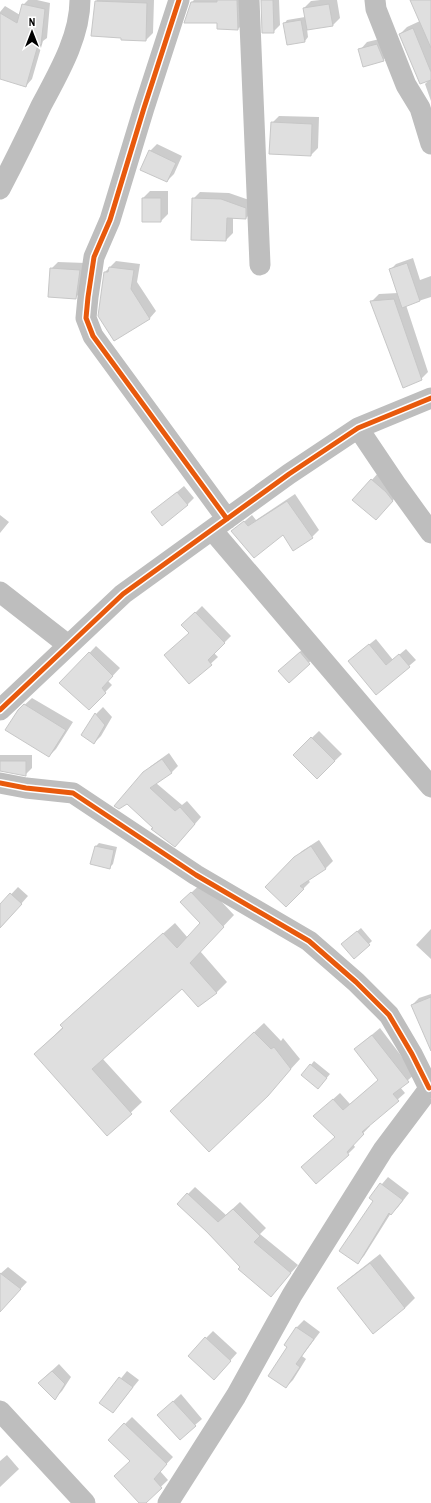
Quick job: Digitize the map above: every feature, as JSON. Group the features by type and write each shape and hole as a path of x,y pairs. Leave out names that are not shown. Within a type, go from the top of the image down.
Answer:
{"street":[{"path":"0,189 55,80 75,34 79,20 80,0"},
{"path":"179,0 110,220 94,257 86,318 93,336 220,524 431,787"},
{"path":"249,0 260,265"},
{"path":"375,0 376,9 406,85 420,108 431,144"},
{"path":"0,710 123,594 289,474 358,428 431,398"},
{"path":"358,428 397,486 431,532"},
{"path":"0,592 68,645"},
{"path":"0,783 73,794 196,875 309,941 356,982 389,1015 430,1087 374,1164 292,1295 236,1396 168,1503"},
{"path":"0,1411 85,1503"}],"building":[{"path":"217,0 237,0 238,30 217,29 217,23 184,23 191,2 217,2"},
{"path":"261,0 273,0 274,33 262,33"},
{"path":"410,0 431,0 431,48"},
{"path":"95,1 147,3 146,41 121,40 121,38 91,36"},
{"path":"22,4 45,9 41,45 38,45 26,87 0,79 0,13 17,23"},
{"path":"329,4 333,26 307,30 303,8"},
{"path":"301,20 305,42 287,45 283,23"},
{"path":"413,28 431,72 431,80 420,84 399,34"},
{"path":"377,44 384,61 363,67 358,49"},
{"path":"271,122 312,124 311,156 269,154"},
{"path":"149,150 176,163 167,182 140,170"},
{"path":"142,198 161,198 161,222 142,222"},
{"path":"192,198 221,199 246,208 246,219 227,218 226,241 191,240"},
{"path":"407,263 420,301 402,308 389,269"},
{"path":"109,267 134,270 131,289 150,319 114,341 98,316 104,272 108,272"},
{"path":"50,268 80,270 76,299 48,297"},
{"path":"394,299 422,380 403,388 370,301"},
{"path":"371,479 386,492 393,501 376,520 352,500"},
{"path":"177,492 188,505 162,526 151,512"},
{"path":"287,501 313,538 293,551 283,535 254,558 231,531 244,521 248,526"},
{"path":"195,612 225,643 208,660 212,665 189,684 164,655 189,633 181,625"},
{"path":"369,644 386,665 399,654 410,667 376,695 348,661"},
{"path":"89,652 113,676 102,688 106,693 89,710 59,683"},
{"path":"300,652 310,664 289,683 278,671"},
{"path":"24,704 66,730 49,757 5,730 18,710"},
{"path":"95,713 105,725 94,744 81,735"},
{"path":"311,737 335,761 317,779 293,755"},
{"path":"162,759 172,773 150,788 175,811 180,807 195,824 175,847 151,829 153,828 127,804 119,809 114,806 143,772"},
{"path":"0,761 26,761 26,776 0,771"},
{"path":"95,846 114,850 110,869 90,864"},
{"path":"311,846 326,869 300,886 304,889 286,907 265,887 294,857"},
{"path":"191,892 224,927 190,963 217,993 198,1007 182,989 92,1069 132,1114 107,1136 34,1054 63,1028 60,1025 163,933 177,948 200,923 180,902"},
{"path":"10,893 22,904 0,928 0,904"},
{"path":"357,931 370,945 354,959 341,944"},
{"path":"431,997 431,1051 411,1005"},
{"path":"254,1032 271,1049 274,1047 291,1069 268,1096 209,1152 170,1111"},
{"path":"372,1035 409,1082 393,1094 399,1101 362,1132 364,1134 347,1152 349,1155 316,1184 301,1167 335,1137 313,1116 333,1099 343,1110 378,1080 354,1049"},
{"path":"310,1064 327,1078 318,1089 301,1075"},
{"path":"380,1183 403,1200 391,1215 389,1213 358,1264 339,1251 373,1201 369,1198"},
{"path":"187,1193 218,1222 233,1209 260,1236 254,1242 291,1273 271,1297 238,1269 240,1267 207,1232 177,1204"},
{"path":"370,1263 405,1308 373,1334 337,1288"},
{"path":"0,1273 21,1289 0,1312"},
{"path":"296,1327 314,1339 296,1364 300,1367 286,1388 268,1376 287,1347 284,1345"},
{"path":"205,1337 231,1361 214,1380 188,1356"},
{"path":"52,1371 65,1384 55,1400 38,1383"},
{"path":"119,1377 133,1387 113,1413 99,1403"},
{"path":"173,1401 196,1426 180,1440 157,1415"},
{"path":"124,1423 167,1464 154,1479 162,1488 146,1503 139,1503 114,1476 130,1461 108,1440"}],"cycle path":[{"path":"179,0 110,220 94,257 86,318 93,336 227,519"},
{"path":"0,710 123,594 289,474 358,428 431,398"},
{"path":"0,783 26,788 73,793 196,875 309,941 356,982 389,1015 412,1054 429,1088"}]}
